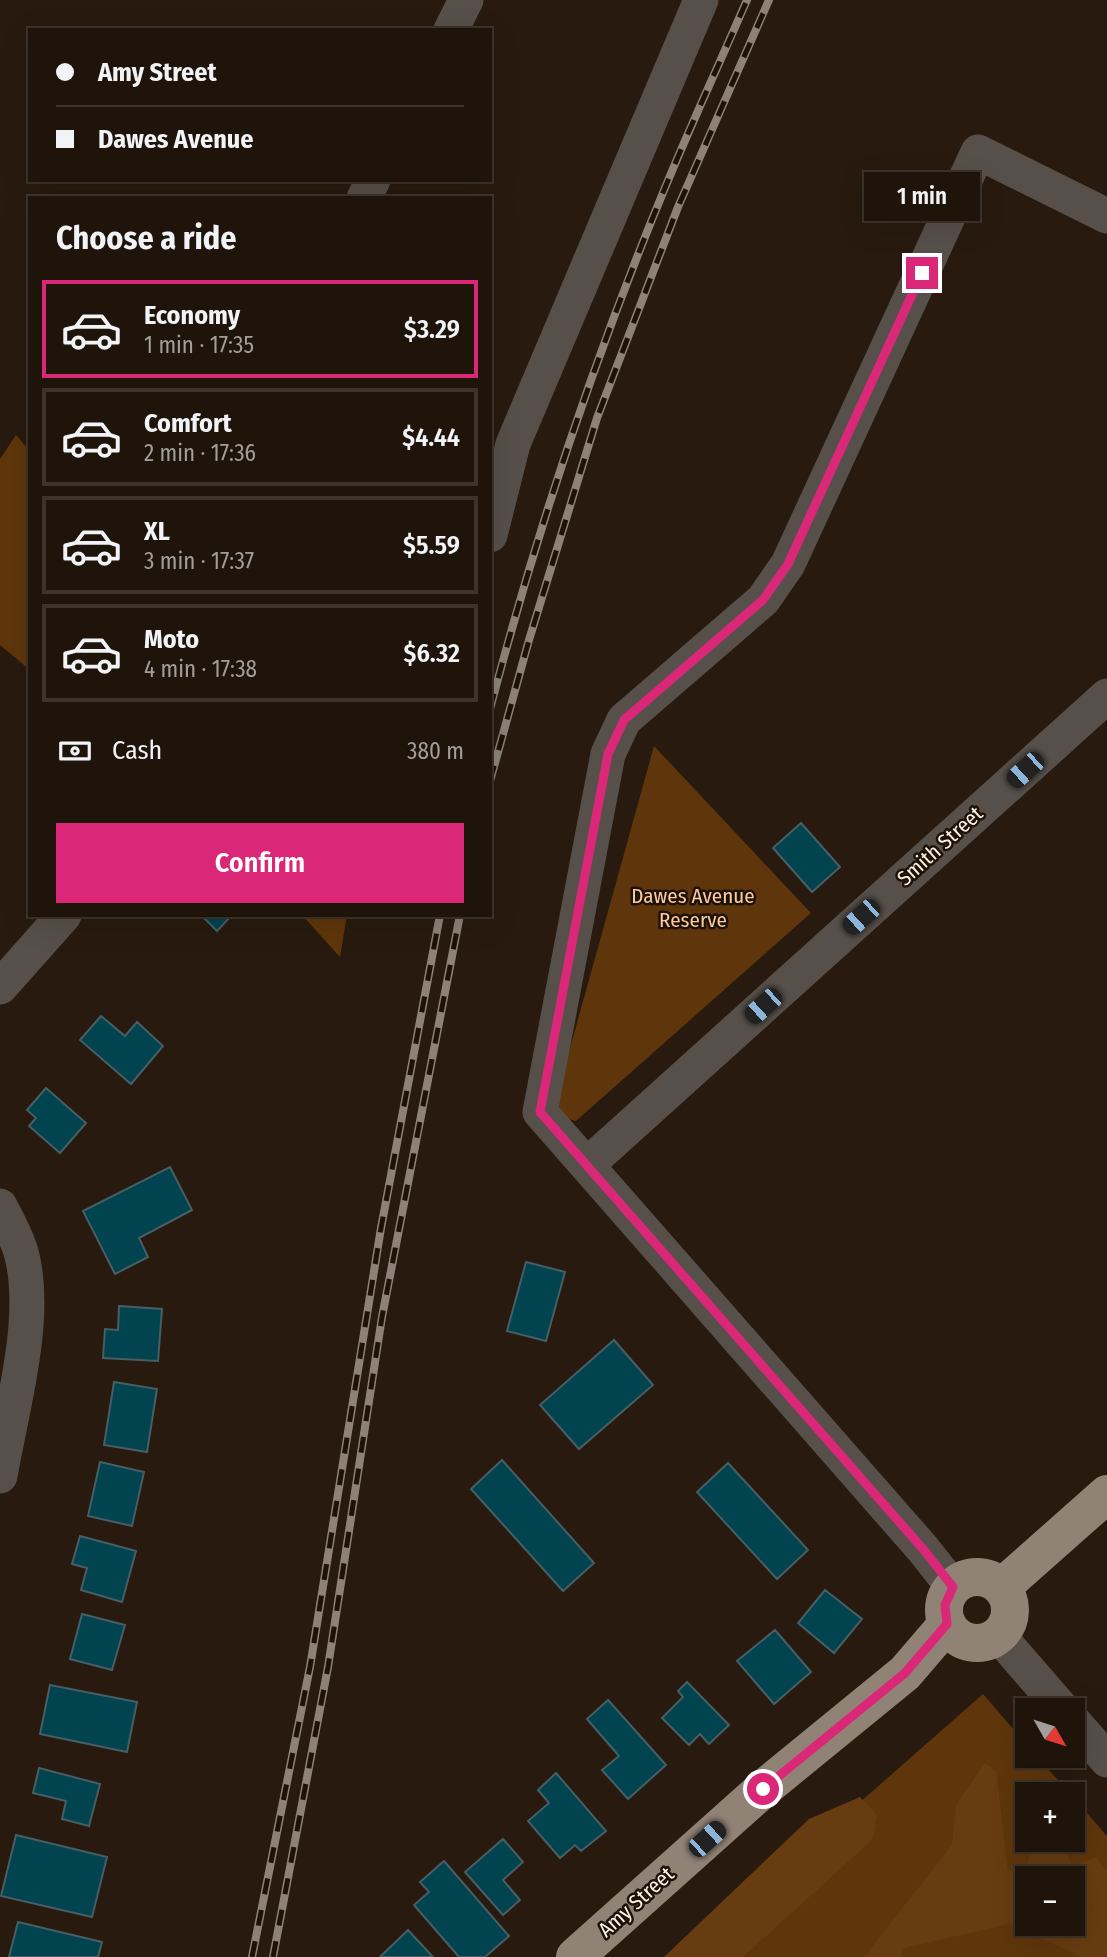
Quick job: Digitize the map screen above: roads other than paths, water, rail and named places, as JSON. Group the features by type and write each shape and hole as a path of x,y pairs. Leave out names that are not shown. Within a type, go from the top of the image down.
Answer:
{"main road":[{"path":"1002,1587 1107,1494"},
{"path":"983,1577 1002,1587 1011,1607 1006,1628 999,1636 980,1643 960,1639 950,1606 962,1581 983,1577"},
{"name":"Amy Street","path":"575,1957 763,1789 905,1673 950,1606"}],"street":[{"path":"452,28 466,0"},
{"path":"492,527 513,444 701,0"},
{"path":"950,1606 923,1549 540,1112 608,754 624,720 763,600 788,564 978,152 1107,216"},
{"name":"Smith Street","path":"587,1165 1107,696"},
{"path":"0,987 62,917"},
{"path":"0,1206 22,1256 26,1294 24,1336 0,1476"},
{"path":"999,1636 1053,1698"},
{"path":"1085,1735 1107,1760"}],"railway":[{"path":"492,701 526,580 588,388 670,175 747,0"},
{"path":"492,774 529,640 597,418 678,207 769,0"},
{"path":"252,1957 310,1667 381,1228 440,917"},
{"path":"273,1957 328,1667 382,1317 460,917"}],"park label":[{"name":"Dawes Avenue Reserve","path":"693,908"}]}
